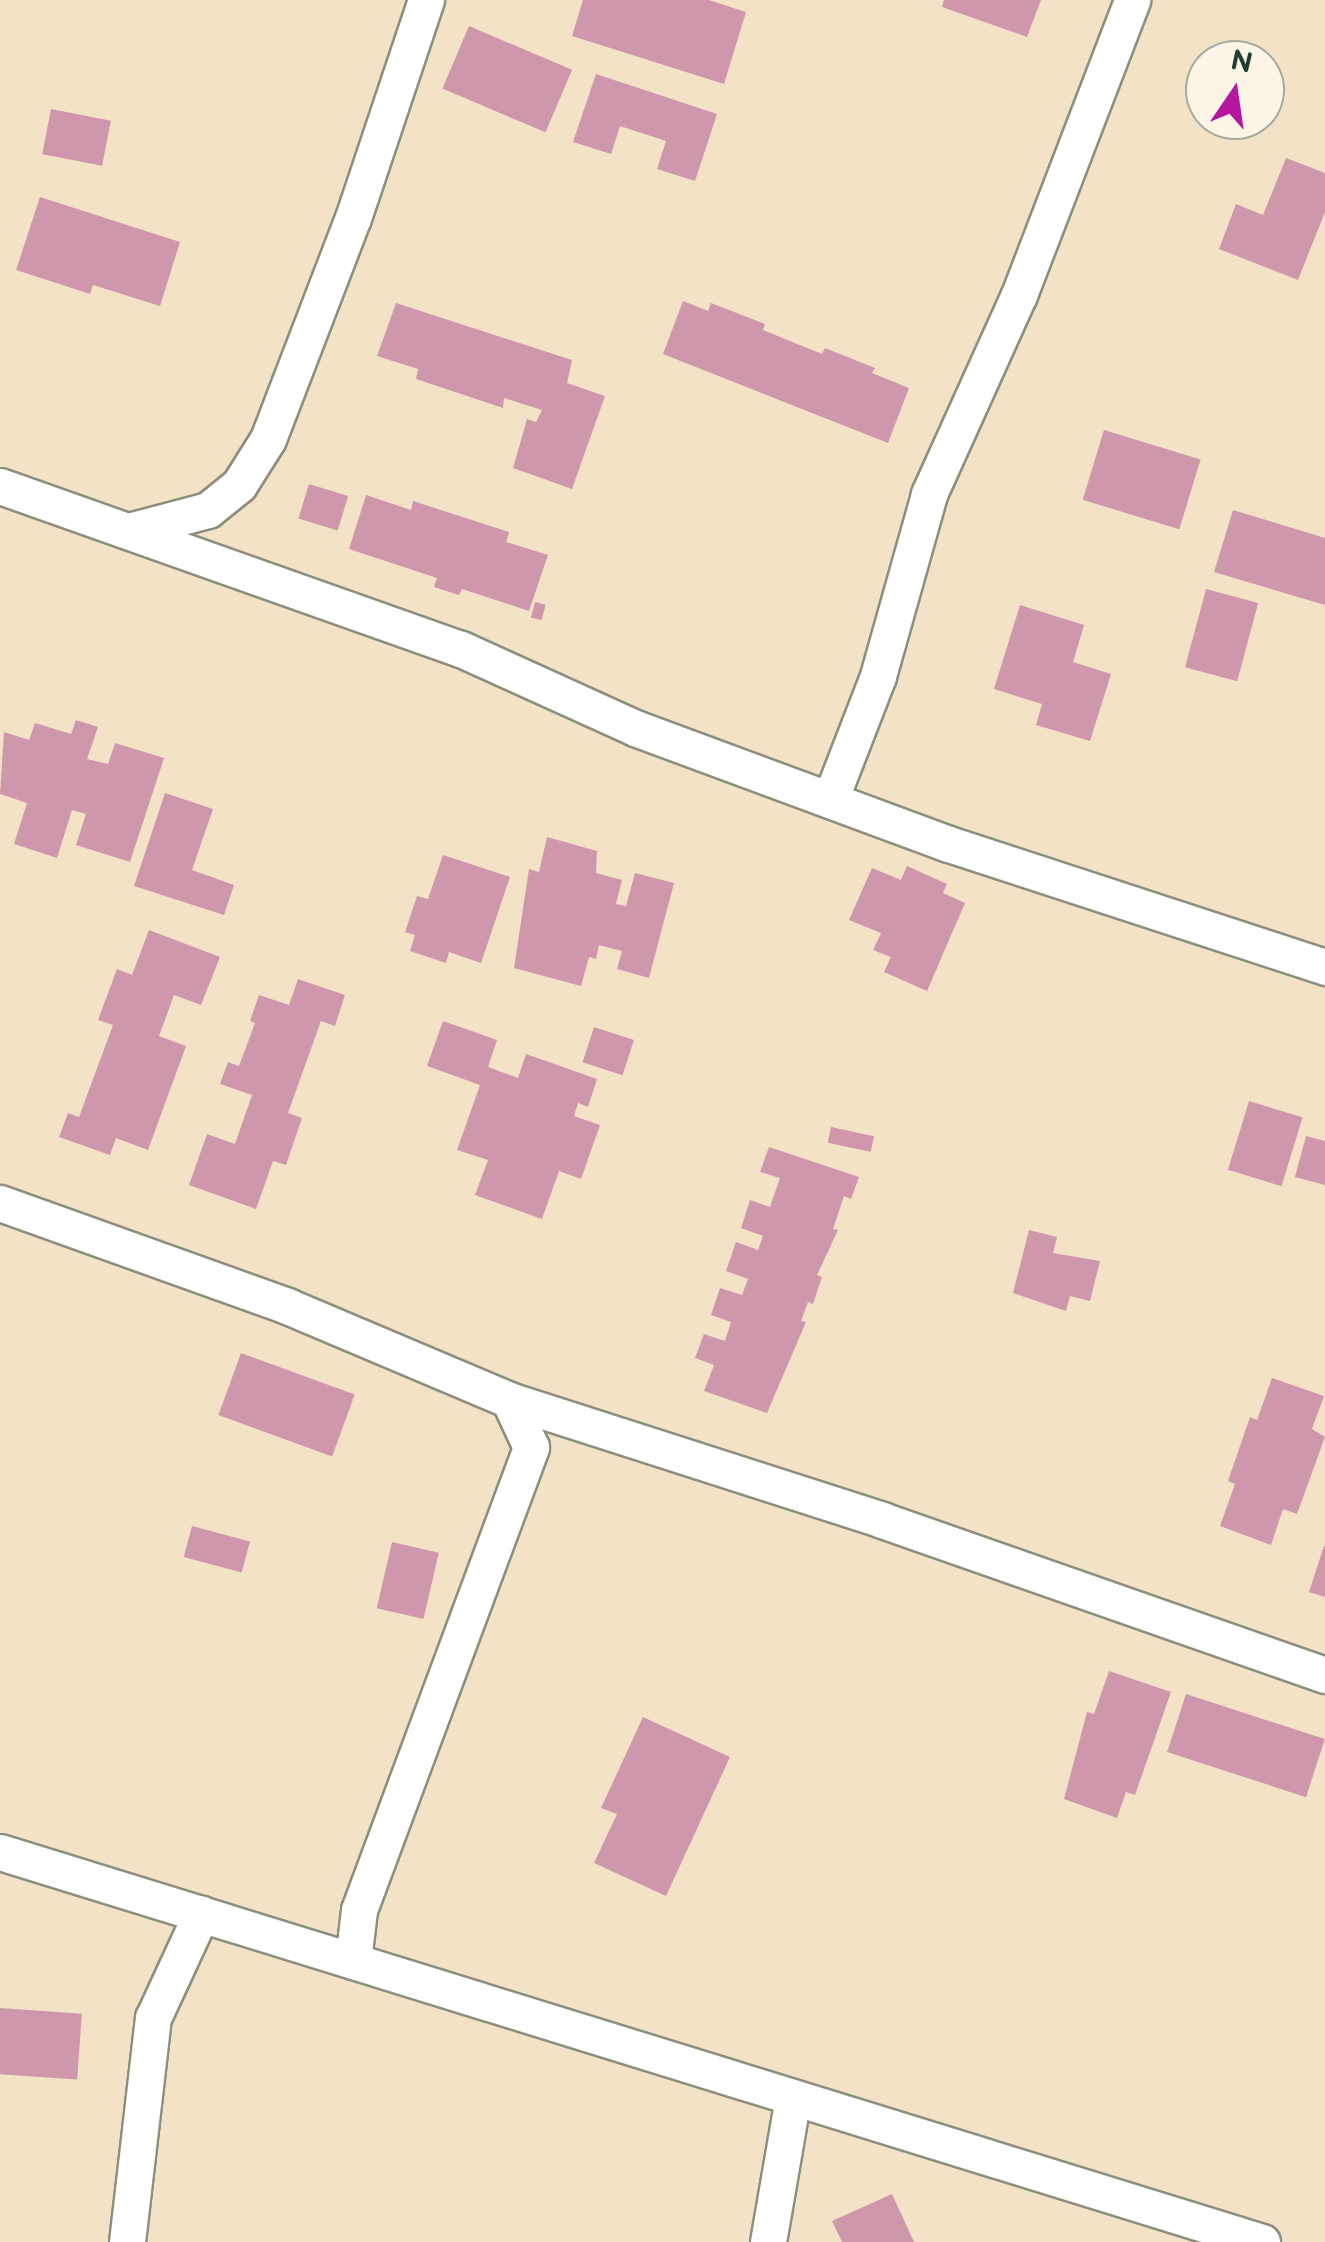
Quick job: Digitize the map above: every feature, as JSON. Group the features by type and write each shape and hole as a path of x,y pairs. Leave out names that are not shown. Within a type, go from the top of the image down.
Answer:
{"street":[{"path":"130,531 208,510 239,485 268,439 353,218 426,0"},
{"path":"830,800 878,676 929,494 1019,295 1132,0"},
{"path":"0,486 461,649 635,728 830,800 1325,968"},
{"path":"0,1202 287,1306 508,1400 882,1520 1325,1675"},
{"path":"353,1961 360,1910 530,1447 508,1400"},
{"path":"530,1447 597,1429"},
{"path":"0,1852 1262,2242"},
{"path":"127,2242 153,2018 201,1914"},
{"path":"768,2242 793,2097"}],"building":[{"path":"583,0 709,0 746,12 724,84 572,36"},
{"path":"944,0 1041,0 1027,37 942,7"},
{"path":"469,26 572,70 546,132 442,89"},
{"path":"596,74 717,114 695,181 657,169 666,141 620,126 611,154 573,142"},
{"path":"51,109 111,121 102,166 42,154"},
{"path":"1286,158 1325,173 1325,212 1298,280 1219,249 1236,204 1263,215"},
{"path":"40,197 180,242 160,306 93,285 90,294 16,270"},
{"path":"683,301 708,311 711,303 765,324 763,330 822,354 825,348 875,368 872,373 909,388 888,443 663,354"},
{"path":"396,303 572,360 567,383 605,396 572,489 513,468 527,419 536,422 542,410 504,398 503,408 416,379 418,369 377,356"},
{"path":"1104,430 1201,460 1179,529 1083,500"},
{"path":"309,484 348,496 338,530 298,518"},
{"path":"366,495 411,510 413,501 509,532 506,542 548,555 529,611 462,589 459,595 434,587 437,578 349,549"},
{"path":"1233,510 1325,538 1325,605 1214,572"},
{"path":"1206,589 1258,603 1237,681 1185,667"},
{"path":"535,602 546,605 541,620 531,617"},
{"path":"1020,605 1084,625 1073,662 1111,674 1090,741 1036,725 1042,704 994,689"},
{"path":"76,720 98,727 87,759 108,764 115,743 164,758 130,862 76,845 86,814 72,810 57,858 14,844 27,803 0,794 4,732 29,740 35,723 71,734"},
{"path":"165,793 213,809 192,870 234,885 224,915 134,886"},
{"path":"547,837 597,851 596,873 622,880 616,904 626,906 635,873 674,883 649,978 617,969 622,951 599,945 596,959 589,957 581,986 514,968 529,869 539,872"},
{"path":"443,855 510,877 481,963 449,952 446,963 410,951 415,935 405,932 417,896 428,899"},
{"path":"907,866 947,884 943,893 965,903 927,991 884,972 891,957 873,950 881,933 849,920 872,868 901,880"},
{"path":"149,930 220,957 201,1005 174,995 159,1036 186,1046 148,1150 116,1138 110,1155 59,1137 68,1113 79,1117 113,1025 98,1020 117,969 132,975"},
{"path":"298,979 345,995 335,1026 321,1021 288,1113 302,1118 286,1165 273,1161 256,1209 189,1185 207,1134 235,1144 252,1095 220,1084 228,1062 239,1066 255,1023 250,1021 259,995 289,1005"},
{"path":"443,1021 497,1040 488,1067 518,1078 526,1054 597,1079 588,1107 578,1103 574,1116 600,1125 581,1179 559,1171 542,1219 475,1195 488,1160 457,1150 480,1085 427,1066"},
{"path":"594,1027 634,1040 623,1075 583,1062"},
{"path":"1249,1101 1303,1117 1282,1186 1228,1170"},
{"path":"831,1127 874,1136 871,1152 828,1143"},
{"path":"1306,1136 1325,1141 1325,1185 1295,1177"},
{"path":"769,1147 859,1177 851,1199 844,1196 833,1229 838,1230 817,1275 822,1277 813,1304 808,1302 801,1321 806,1322 767,1413 704,1391 714,1365 695,1358 704,1334 725,1341 731,1322 711,1315 720,1288 742,1295 748,1279 726,1271 736,1242 758,1250 763,1236 741,1228 750,1200 770,1207 780,1178 760,1172"},
{"path":"1029,1230 1057,1237 1053,1253 1100,1261 1090,1301 1070,1296 1066,1311 1013,1293"},
{"path":"241,1353 355,1394 332,1456 218,1415"},
{"path":"1272,1378 1324,1396 1312,1429 1325,1437 1297,1514 1283,1509 1271,1545 1220,1526 1235,1484 1228,1481 1250,1417 1257,1420"},
{"path":"192,1526 250,1542 242,1572 184,1557"},
{"path":"392,1542 439,1553 423,1619 377,1608"},
{"path":"1325,1546 1325,1597 1309,1592"},
{"path":"1109,1671 1171,1692 1135,1795 1126,1792 1117,1818 1064,1799 1087,1712 1094,1714"},
{"path":"1186,1694 1325,1739 1306,1797 1167,1752"},
{"path":"643,1717 730,1757 666,1896 594,1863 617,1814 601,1808"},
{"path":"0,2008 82,2014 77,2080 0,2074"},
{"path":"892,2194 914,2242 842,2242 832,2221"}]}
